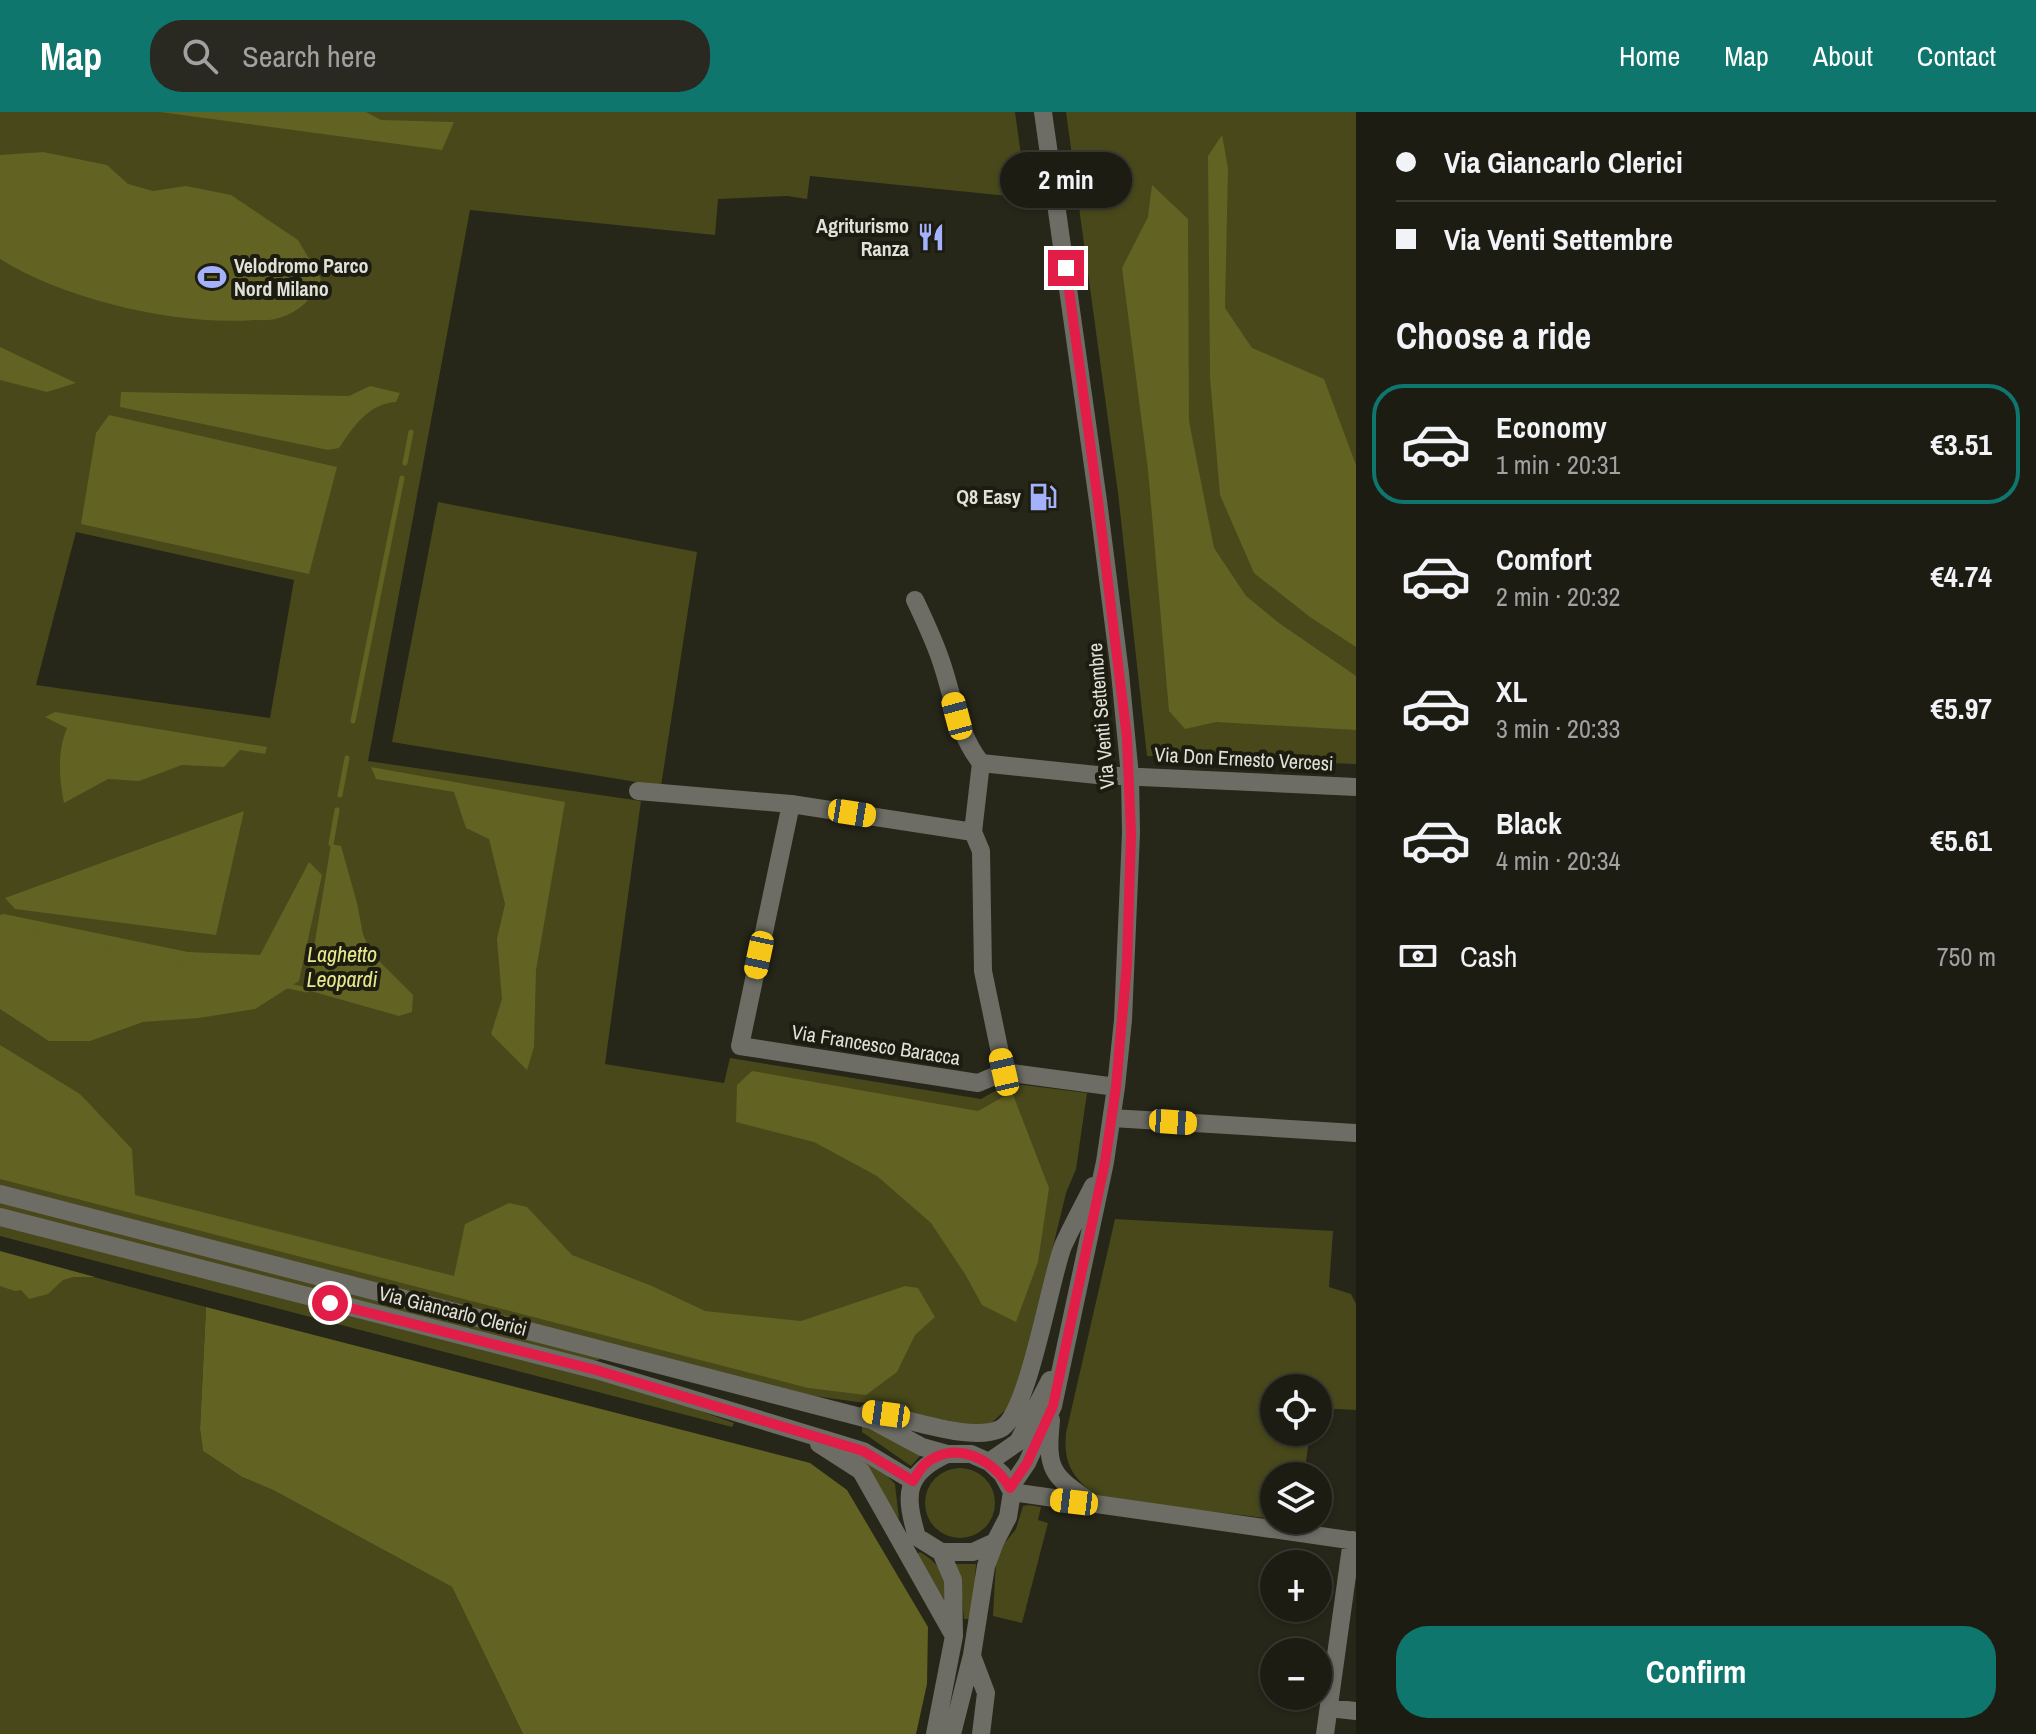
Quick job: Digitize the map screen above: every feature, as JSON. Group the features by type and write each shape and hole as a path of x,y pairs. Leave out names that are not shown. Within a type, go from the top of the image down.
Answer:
{"street":[{"name":"Via Venti Settembre","path":"1011,1490 1053,1406 1105,1162 1116,1087 1127,963 1130,776 1108,579 1043,112"},
{"path":"915,600 942,663 957,716 973,753 981,763 973,832 981,851 983,971 1004,1072"},
{"name":"Via Don Ernesto Vercesi","path":"981,763 1097,775 1356,787"},
{"path":"638,791 791,804 973,832"},
{"name":"Via Francesco Baracca","path":"791,804 740,1046 978,1083 1004,1072 1116,1087"},
{"path":"1112,1118 1356,1133"},
{"name":"Via Venti Settembre","path":"1001,1429 1009,1423 1023,1394 1062,1248 1105,1162"},
{"name":"Via Giancarlo Clerici","path":"0,1194 872,1420 922,1447 947,1454"},
{"name":"Via Giancarlo Clerici","path":"0,1217 596,1370 863,1451 913,1481"},
{"name":"Via Venti Settembre","path":"989,1462 1018,1442 1066,1346"},
{"name":"Via Giancarlo Clerici","path":"796,1402 886,1414 964,1432 1001,1429"},
{"path":"1053,1406 1048,1455 1062,1482 1095,1504"},
{"name":"Via Giancarlo Clerici","path":"800,1432 861,1471 954,1636"},
{"path":"952,1734 972,1655 983,1584 995,1542 1008,1517 1011,1490 1002,1474 989,1462 971,1454 947,1454 926,1464 913,1481 908,1508 917,1537 941,1552 973,1552 995,1542"},
{"path":"1011,1490 1354,1540 1332,1688"},
{"path":"935,1734 954,1636 953,1580 941,1552"},
{"path":"972,1655 986,1693 981,1734"},
{"path":"1332,1708 1356,1711"},
{"path":"1325,1734 1329,1710"}],"shaded area":[{"path":"0,112 1015,112 1027,198 810,176 807,199 787,196 718,199 715,235 470,210 368,761 641,801 605,1064 724,1083 730,1058 981,1099 1009,1083 1087,1093 1076,1169 1066,1193 1020,1383 1011,1405 989,1425 969,1425 865,1403 793,1393 0,1187","holes":["76,532 294,580 270,718 36,685"]},
{"path":"160,112 366,112 381,120 454,122 442,150"},
{"path":"1066,112 1356,112 1356,764 1147,756 1118,493"},
{"path":"1222,135 1228,168 1225,308 1252,348 1324,379 1356,465 1356,647 1310,617 1254,573 1220,495 1210,377 1208,156"},
{"path":"43,152 107,165 128,184 153,191 186,186 231,195 298,240 321,279 318,286 305,303 287,315 270,320 224,321 191,319 123,307 56,287 26,274 0,259 0,155"},
{"path":"1152,185 1188,219 1189,421 1214,548 1246,596 1279,623 1356,676 1356,730 1216,722 1185,729 1169,711 1148,470 1122,268 1148,217"},
{"path":"0,347 76,383 47,392 0,380"},
{"path":"370,386 400,393 396,402 377,407 363,418 339,448 328,450 120,407 121,392 349,396"},
{"path":"109,415 337,467 309,574 81,524 96,433"},
{"path":"438,502 697,552 661,786 392,742"},
{"path":"55,712 267,747 265,754 240,750 224,767 182,765 139,781 108,779 64,803 60,765 67,728 45,717"},
{"path":"371,767 565,802 536,970 534,1047 527,1070 491,1034 502,999 497,939 505,904 489,839 466,828 454,792 376,779"},
{"path":"244,811 216,935 15,909 5,898"},
{"name":"Laghetto Leopardi","path":"331,844 341,846 363,934 371,953 413,995 412,1012 399,1016 307,990"},
{"path":"309,862 322,875 299,981 255,1009 199,1018 143,1022 90,1041 49,1041 0,1009 0,915 188,952 260,955"},
{"path":"0,1045 80,1094 132,1149 135,1195 454,1276 465,1224 509,1203 527,1207 572,1255 652,1286 705,1311 801,1321 905,1286 918,1288 935,1317 915,1335 897,1372 866,1395 808,1388 0,1179"},
{"path":"752,1071 978,1111 1012,1092 1049,1188 1038,1262 1016,1322 982,1305 931,1223 877,1176 814,1142 736,1122 737,1085"},
{"path":"0,1200 322,1283 319,1291 0,1209"},
{"path":"1115,1219 1333,1231 1329,1287 1351,1294 1356,1304 1356,1410 1332,1409 1332,1374 1260,1374 1260,1446 1308,1446 1306,1462 1260,1462 1260,1517 1100,1498 1072,1471 1066,1454 1066,1433"},
{"path":"0,1220 633,1387 734,1423 732,1427 0,1236"},
{"path":"0,1251 95,1277 63,1280 48,1294 29,1299 21,1290 0,1286"},
{"path":"0,1252 206,1307 200,1429 203,1451 242,1477 273,1490 452,1587 523,1734 0,1734"},
{"path":"349,1290 601,1355 599,1360 587,1361 347,1298"},
{"path":"206,1307 810,1463 847,1490 928,1627 927,1684 916,1734 523,1734 452,1587 273,1490 242,1477 203,1451 200,1429"},
{"path":"862,1426 920,1456 911,1466 862,1432"},
{"path":"845,1450 876,1464 895,1484 899,1519"},
{"path":"960,1468 985,1478 995,1503 985,1528 960,1538 935,1528 925,1503 935,1478"},
{"path":"1023,1506 1041,1507 1038,1520 1048,1523 1022,1623 993,1616 996,1561 999,1550 1016,1529"},
{"path":"920,1552 941,1570 951,1611 917,1554"},
{"path":"953,1564 976,1564 972,1619 964,1619 960,1579"}],"waterway":[{"path":"405,463 411,432"},
{"path":"353,721 402,478"},
{"path":"340,795 347,758"},
{"path":"331,844 337,810"},
{"path":"0,924 307,990"}],"place":[{"name":"Agriturismo Ranza","path":"931,237"},
{"name":"Velodromo Parco Nord Milano","path":"212,277"},
{"name":"Q8 Easy","path":"1043,497"}],"route":[{"path":"330,1303 596,1370 863,1451 913,1481 926,1464 947,1454 971,1454 989,1462 1002,1474 1010,1488 1027,1463 1053,1406 1105,1162 1116,1087 1127,963 1131,833 1127,738 1066,268"}]}
